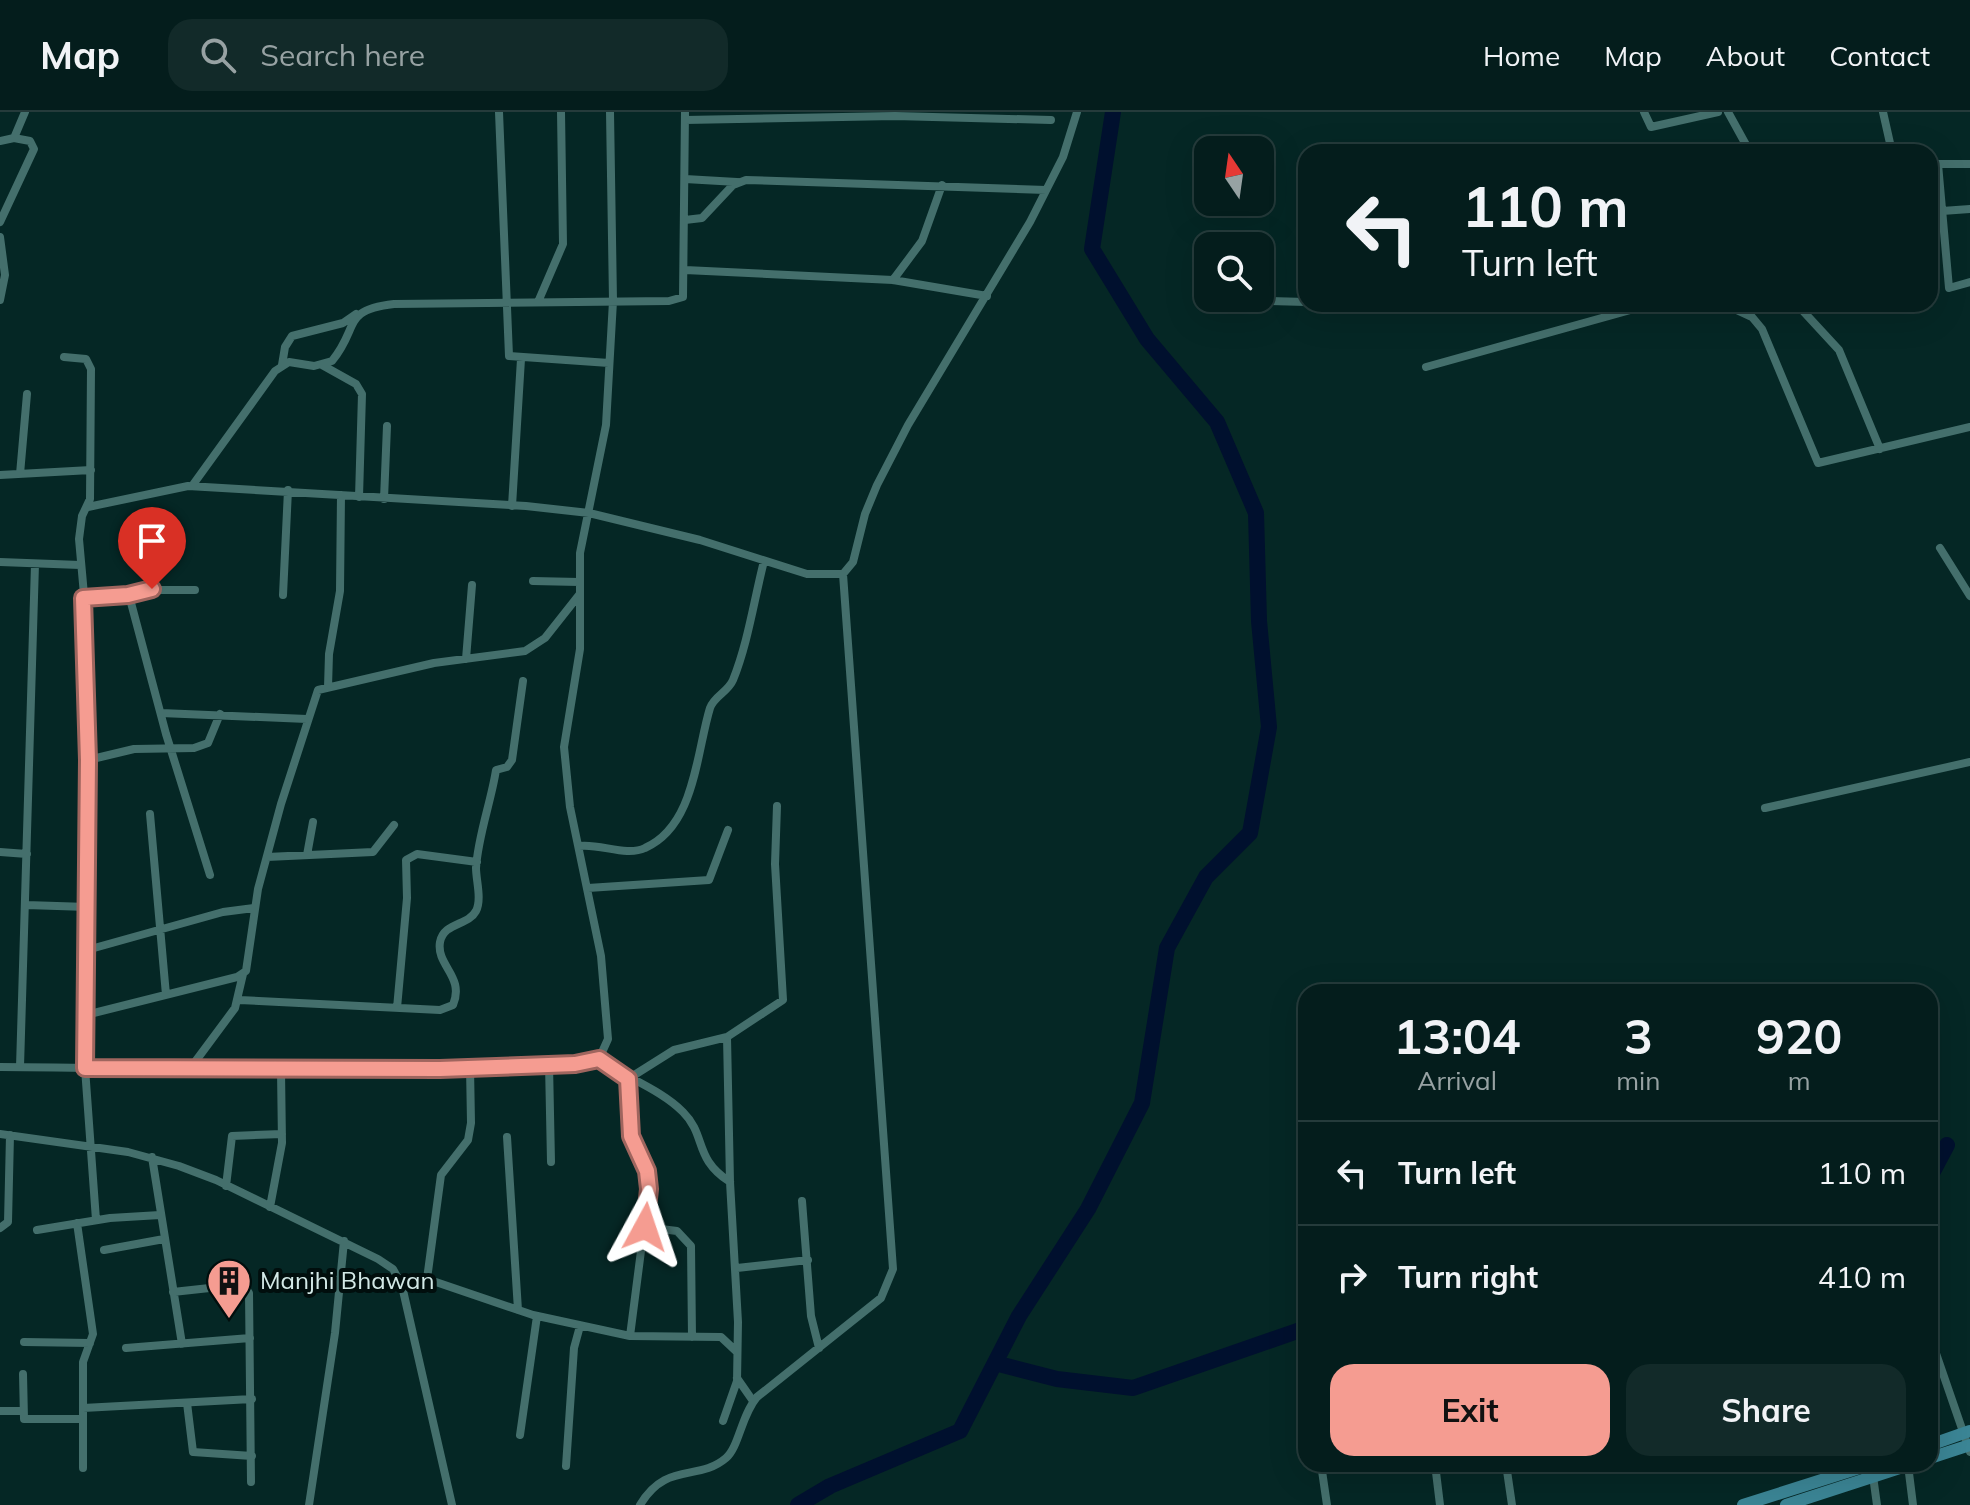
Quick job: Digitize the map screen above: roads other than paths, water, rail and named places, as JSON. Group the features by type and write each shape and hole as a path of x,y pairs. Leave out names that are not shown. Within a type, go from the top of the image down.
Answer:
{"main road":[{"path":"1938,1444 1968,1442"},
{"path":"1938,1455 1968,1442"},
{"path":"1743,1505 1866,1472"},
{"path":"1786,1505 1868,1472"}],"street":[{"path":"14,138 25,112"},
{"path":"499,112 507,350 512,358 609,363"},
{"path":"538,302 563,244 561,112"},
{"path":"599,1059 608,1039 601,956 565,774 564,747 580,649 580,553 603,447 613,301 610,112"},
{"path":"640,1505 657,1483 672,1475 723,1461 732,1452 742,1417 753,1401 881,1298 893,1269 843,574 853,562 865,514 902,436 987,296 1046,190 1063,157 1077,112"},
{"path":"1644,112 1651,127 1718,112"},
{"path":"1883,112 1890,144"},
{"path":"1732,113 1746,144"},
{"path":"192,486 282,365 285,347 292,336 343,323 365,309 394,304 679,299 685,290 685,116 993,115 1051,120"},
{"path":"0,141 14,138 30,141 34,149 0,222"},
{"path":"1938,164 1970,164"},
{"path":"685,179 1046,190"},
{"path":"685,220 702,218 738,182"},
{"path":"893,280 922,241 942,185"},
{"path":"1938,188 1949,288 1970,282"},
{"path":"1942,211 1970,209"},
{"path":"0,237 5,275 0,300"},
{"path":"685,270 893,280 987,296"},
{"path":"1274,301 1298,302"},
{"path":"1426,367 1623,312"},
{"path":"1741,312 1752,317 1762,329 1818,463 1970,427"},
{"path":"1804,312 1839,350 1880,449"},
{"path":"322,365 337,355 357,314"},
{"path":"64,357 86,359 91,369 91,470 88,507 80,523 80,565 88,760 85,1068 96,1220"},
{"path":"512,506 521,359"},
{"path":"282,365 297,362 322,365 356,384 362,394 359,497"},
{"path":"20,474 27,394"},
{"path":"384,499 387,426"},
{"path":"0,475 91,470"},
{"path":"88,507 192,486 512,506 589,513 700,540 820,576 843,574"},
{"path":"283,595 288,490"},
{"path":"328,687 329,654 340,591 341,495"},
{"path":"1940,548 1970,596"},
{"path":"579,846 599,844 628,851 645,849 678,822 706,733 710,707 732,683 764,561"},
{"path":"0,562 80,565"},
{"path":"20,1067 35,564"},
{"path":"533,581 579,582"},
{"path":"466,659 472,585"},
{"path":"83,598 128,595 152,589 195,590"},
{"path":"128,595 210,875"},
{"path":"189,1070 239,1000 248,962 254,908 315,695 328,687 466,659 511,655 536,646 579,595"},
{"path":"239,1000 440,1010 453,1005 454,979 441,958 440,942 452,925 475,913 477,862 496,770 507,767 512,760 523,681"},
{"path":"161,713 307,719"},
{"path":"88,760 134,749 194,748 208,743 220,714"},
{"path":"1765,808 1970,762"},
{"path":"628,1079 674,1050 727,1037 777,1007 785,992 776,886 777,806"},
{"path":"150,814 166,995"},
{"path":"307,855 313,822"},
{"path":"267,857 373,852 394,825"},
{"path":"588,888 709,880 728,830"},
{"path":"0,852 27,854"},
{"path":"397,1008 407,898 406,860 417,854 477,862"},
{"path":"26,905 88,907"},
{"path":"87,950 223,912 254,908"},
{"path":"86,1015 243,974"},
{"path":"723,1421 737,1378 738,1352 727,1037"},
{"path":"0,1067 281,1071 470,1067 599,1059 628,1079 669,1099 686,1115 707,1165 730,1182"},
{"path":"549,1064 551,1162"},
{"path":"427,1279 441,1175 468,1140 471,1123 470,1067"},
{"path":"270,1207 282,1134 281,1071"},
{"path":"628,1079 631,1136 647,1171 649,1189 630,1336"},
{"path":"0,1228 8,1222 5,1134 152,1157 226,1186 378,1259 399,1278 452,1505"},
{"path":"226,1186 232,1136 282,1134"},
{"path":"507,1137 518,1310"},
{"path":"152,1157 182,1344"},
{"path":"802,1201 813,1330 819,1348"},
{"path":"37,1230 96,1220 160,1215"},
{"path":"77,1223 92,1326 83,1362 83,1468"},
{"path":"645,1227 677,1231 691,1246 692,1337"},
{"path":"104,1250 164,1239"},
{"path":"309,1505 335,1333 344,1241"},
{"path":"737,1268 808,1260"},
{"path":"399,1278 427,1279 537,1316 630,1336 721,1337 738,1352"},
{"path":"173,1292 244,1285 249,1293 251,1482"},
{"path":"520,1435 537,1316"},
{"path":"566,1466 574,1348 580,1326"},
{"path":"126,1348 250,1338"},
{"path":"24,1342 90,1343"},
{"path":"1938,1358 1968,1442"},
{"path":"23,1374 22,1411 28,1420 83,1419"},
{"path":"737,1378 753,1401"},
{"path":"83,1408 252,1399"},
{"path":"187,1403 193,1452 252,1456"},
{"path":"0,1411 22,1411"},
{"path":"1322,1472 1327,1505"},
{"path":"1436,1472 1440,1505"},
{"path":"1507,1472 1512,1505"},
{"path":"1873,1472 1877,1505"},
{"path":"1911,1472 1913,1505"}],"waterway":[{"path":"798,1505 830,1486 960,1431 1019,1316 1088,1209 1142,1103 1167,948 1206,877 1250,833 1269,727 1259,621 1256,513 1217,422 1147,339 1092,249 1113,112"},
{"path":"1938,1162 1947,1145"},
{"path":"995,1363 1057,1379 1133,1388 1298,1331"}],"place":[{"name":"Manjhi Bhawan","path":"229,1320"}]}
